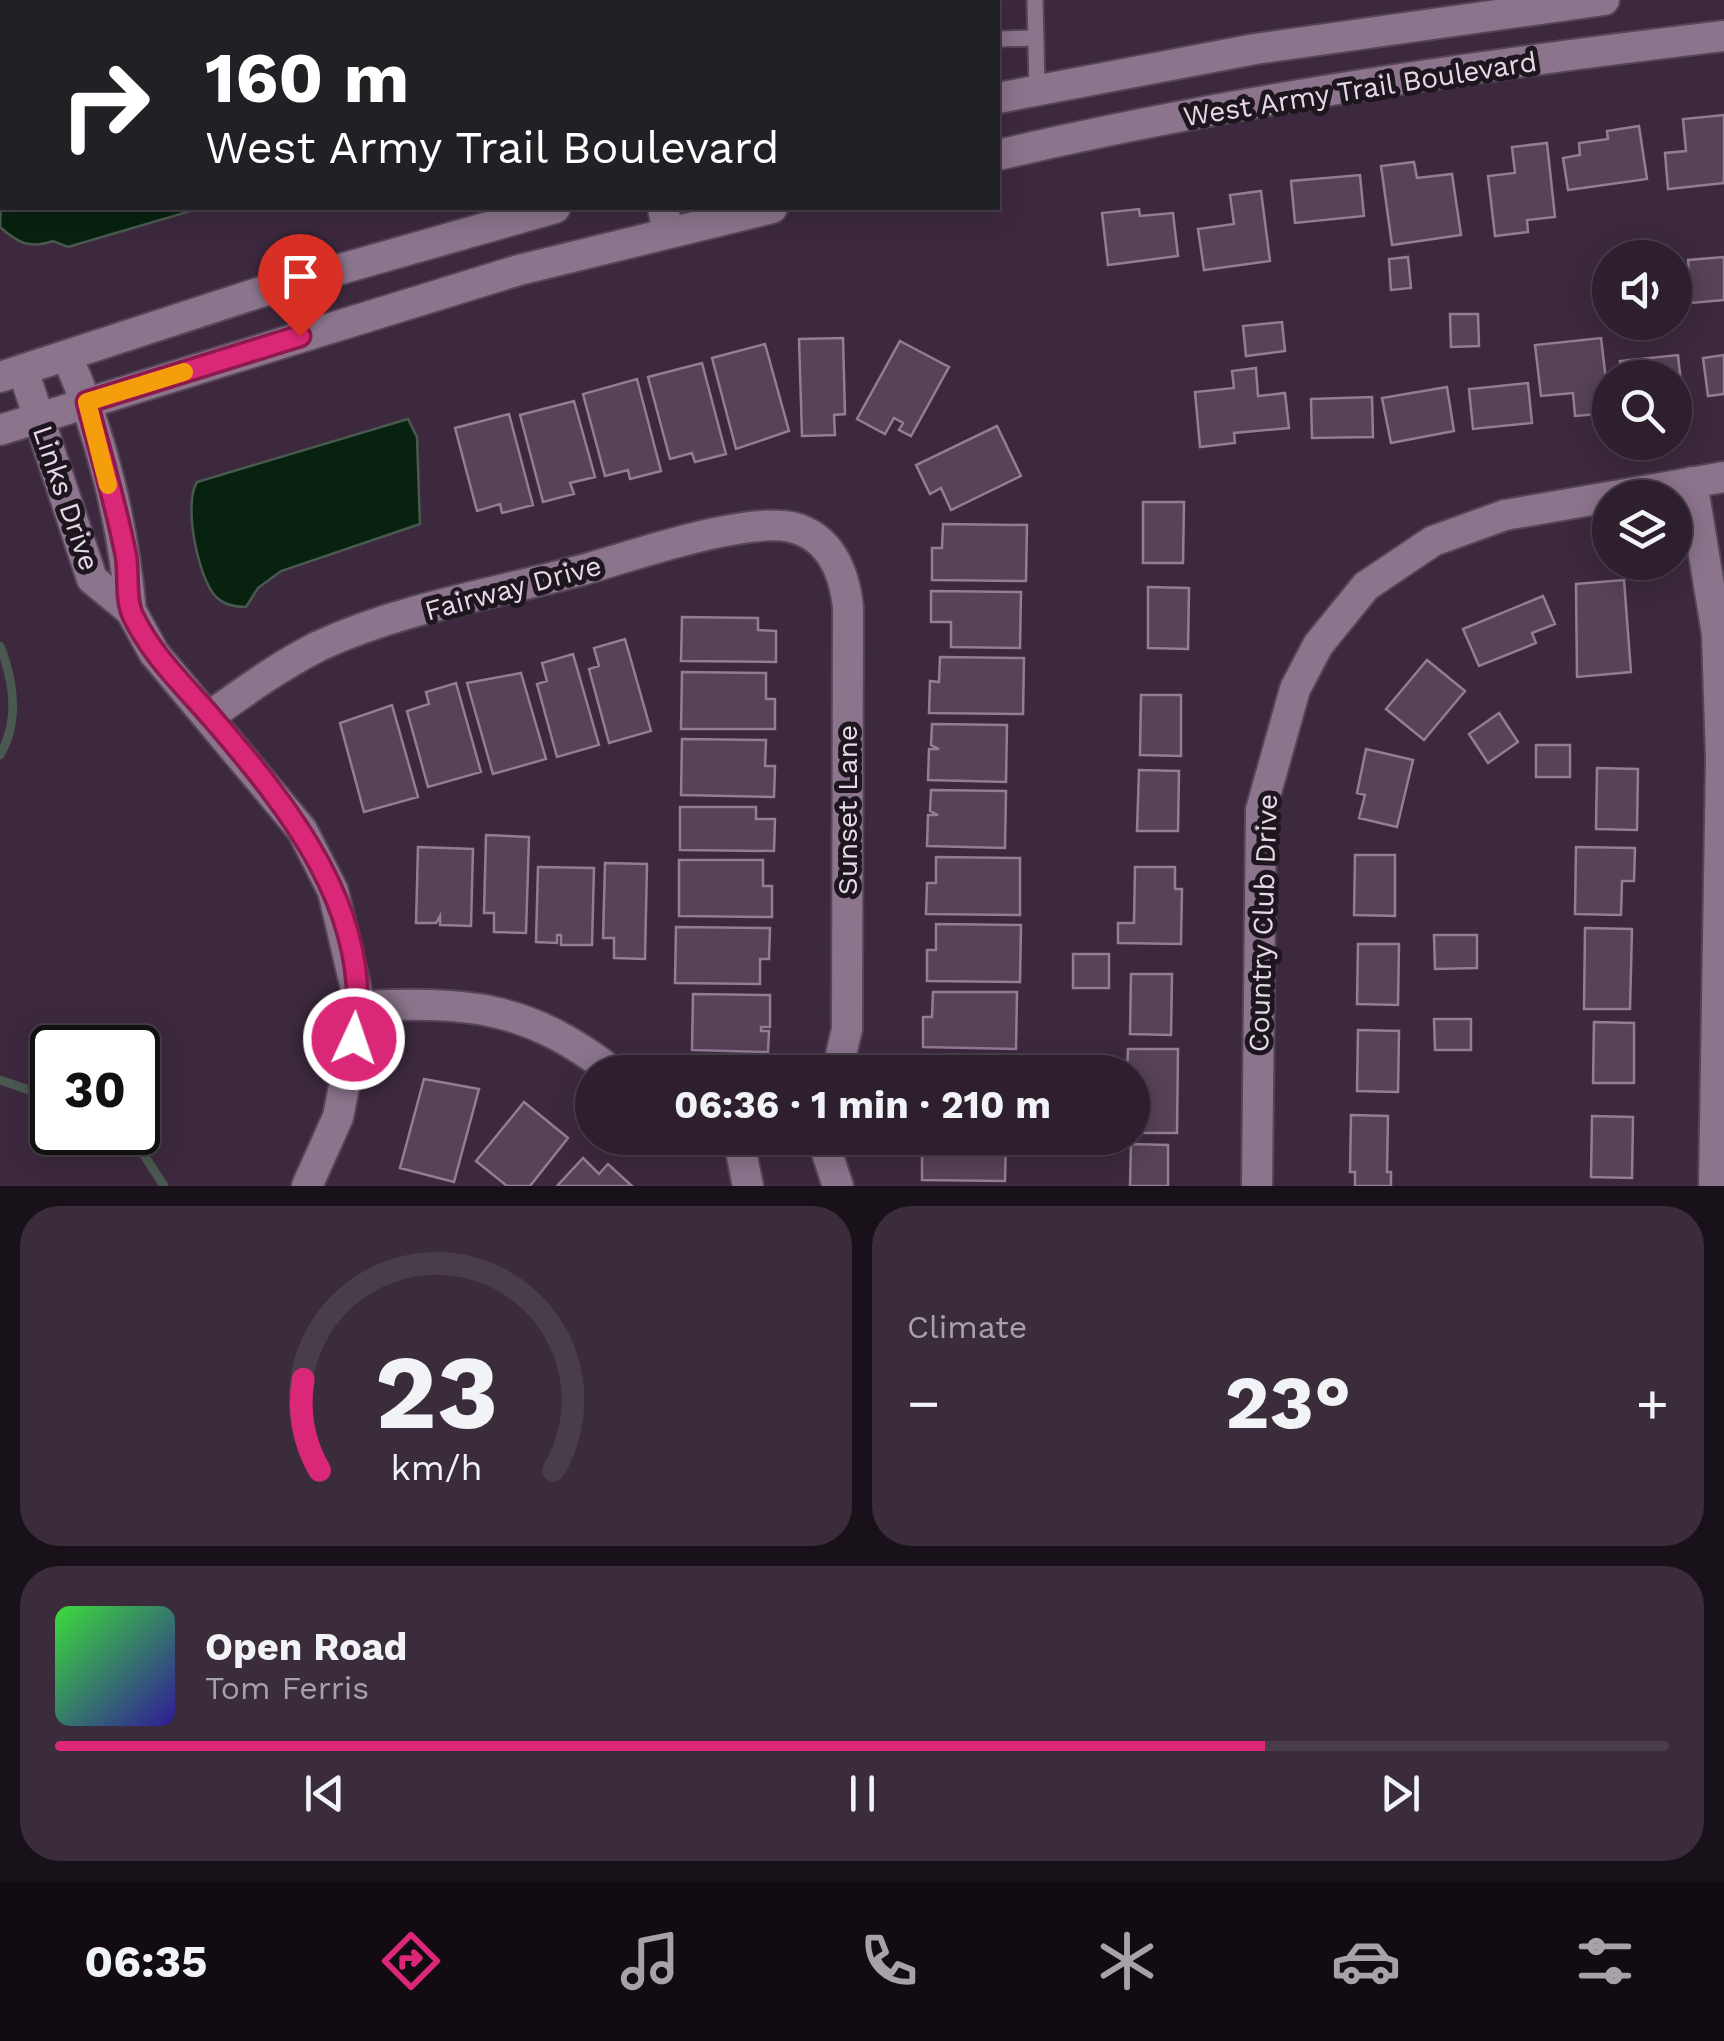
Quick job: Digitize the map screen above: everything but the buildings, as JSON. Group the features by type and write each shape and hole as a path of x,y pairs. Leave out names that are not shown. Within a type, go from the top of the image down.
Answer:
{"street":[{"name":"West Army Trail Boulevard","path":"1000,98 1255,49 1604,0"},
{"name":"West Army Trail Boulevard","path":"1000,154 1507,62 1724,36"},
{"path":"1047,86 1071,138"},
{"path":"11,373 268,290 548,210"},
{"path":"0,430 518,270 666,220 754,210"},
{"name":"Links Drive","path":"67,356 87,402 126,558 130,611"},
{"name":"Links Drive","path":"11,373 38,417 92,579 130,611 154,653 210,716 316,854 349,944 360,1006 338,1116 307,1186"},
{"name":"Country Club Drive","path":"1692,482 1724,477"},
{"path":"1692,482 1717,634 1720,705 1714,1186"},
{"name":"Country Club Drive","path":"1257,1186 1262,810 1295,689 1318,645 1366,586 1433,541 1505,515 1592,500"},
{"name":"Fairway Drive","path":"210,716 320,646 417,614 702,538 760,527 792,527 830,551"},
{"name":"Sunset Lane","path":"830,551 845,574 848,606 846,1029 840,1055"},
{"path":"360,1006 423,1004 502,1012 542,1025 587,1055"},
{"path":"741,1155 748,1186"},
{"path":"828,1155 838,1186"}],"lane":[{"path":"1035,0 1036,38 1047,86"},
{"path":"1000,39 1036,38"}],"shaded area":[{"path":"1,210 194,210 68,247 53,241 18,241 0,227"},
{"path":"408,419 417,437 420,524 281,571 258,588 246,607 230,605 216,597 203,574 194,541 192,507 197,482"}],"waterway":[{"path":"0,646 13,701 10,728 0,755"},
{"path":"0,1080 30,1090"},
{"path":"144,1155 164,1186"}],"slow traffic":[{"path":"108,485 87,402 184,372"}],"route":[{"path":"300,336 87,402 126,558 130,611 154,653 302,830 316,854 333,890 349,944 360,1006 354,1039"}]}
